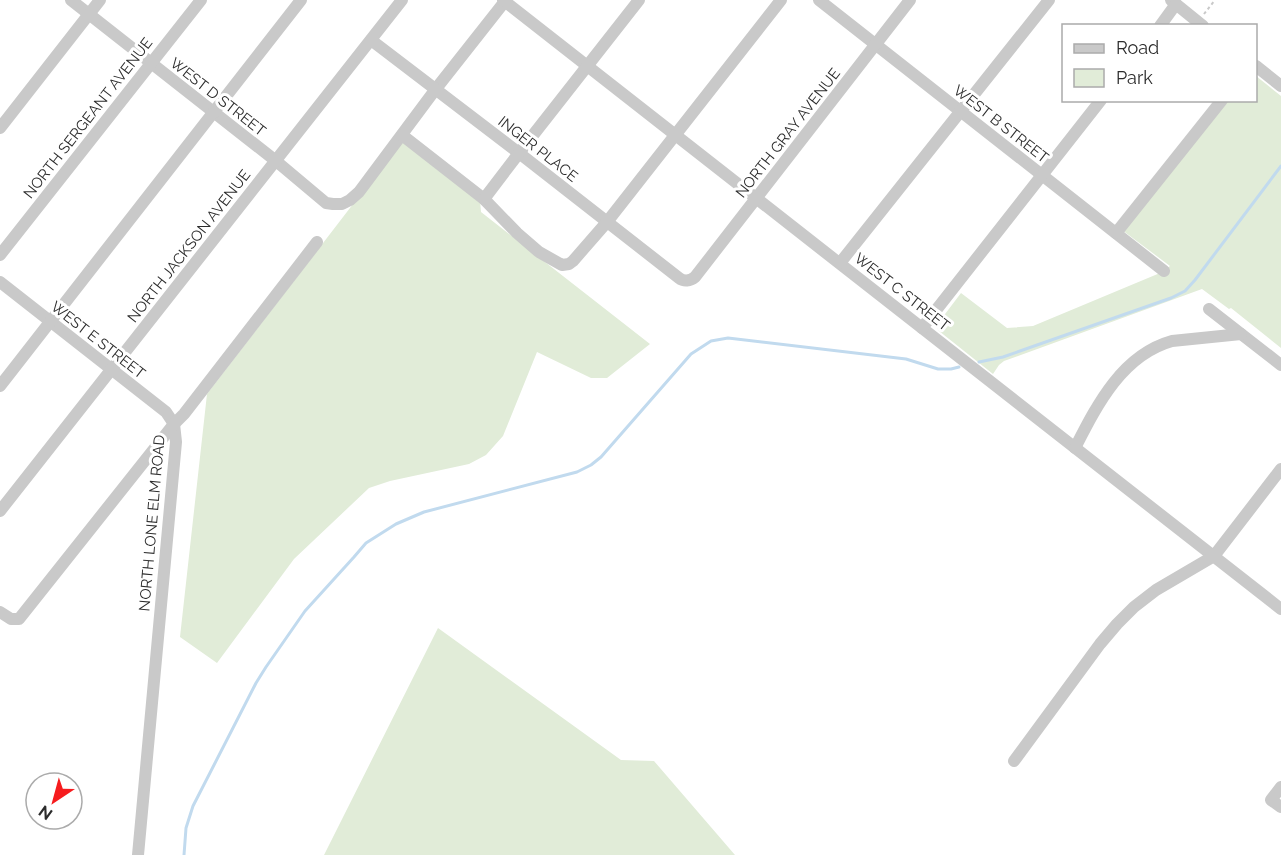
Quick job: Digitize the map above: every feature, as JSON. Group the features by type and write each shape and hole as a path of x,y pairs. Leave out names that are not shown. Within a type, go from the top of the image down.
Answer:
{"street":[{"name":"WEST D STREET","path":"71,0 326,203 342,204 359,192 402,135"},
{"path":"0,128 100,0"},
{"name":"NORTH SERGEANT AVENUE","path":"0,255 201,0"},
{"path":"0,386 301,0"},
{"name":"NORTH JACKSON AVENUE","path":"0,511 402,0"},
{"path":"505,0 402,135 484,200 539,252 562,265 573,261 607,222 781,0"},
{"name":"WEST C STREET","path":"505,0 1281,609"},
{"path":"484,200 639,0"},
{"name":"WEST B STREET","path":"819,0 1164,271"},
{"name":"NORTH GRAY AVENUE","path":"687,281 695,277 910,0"},
{"path":"840,263 1049,0"},
{"path":"1161,24 1173,2 1203,20"},
{"name":"INGER PLACE","path":"371,40 679,278 687,281"},
{"path":"1257,67 1281,86"},
{"path":"922,328 1099,102"},
{"path":"1116,233 1220,102"},
{"name":"NORTH LONE ELM ROAD","path":"138,855 176,442 174,424 317,242"},
{"name":"WEST E STREET","path":"0,282 166,412 174,424"},
{"path":"1209,309 1281,365"},
{"path":"1076,448 1096,407 1113,383 1150,350 1172,341 1241,334"},
{"path":"0,612 11,619 19,619 174,424"},
{"path":"1014,761 1100,644 1134,607 1156,590 1214,556 1281,469"},
{"path":"1276,804 1281,787"}],"path":[{"path":"1203,20 1215,0"}],"green space":[{"path":"1257,77 1281,96 1281,348 1231,308 1229,309 1202,289 1004,361 993,374 937,328 961,293 1007,328 1033,326 1160,273 1170,266 1122,230 1225,102 1257,102"},
{"path":"403,139 480,200 481,212 650,344 607,378 591,378 537,352 503,436 486,455 469,464 390,481 369,488 294,559 217,663 180,637 207,394"},
{"path":"438,628 621,760 654,761 735,855 324,855"}],"waterway":[{"path":"979,362 1003,357 1171,298 1185,291 1281,166"},
{"path":"184,855 186,828 193,806 266,667 305,611 366,543 396,524 424,512 577,472 591,465 601,457 691,354 711,341 728,338 906,359 938,369 959,367"}]}
